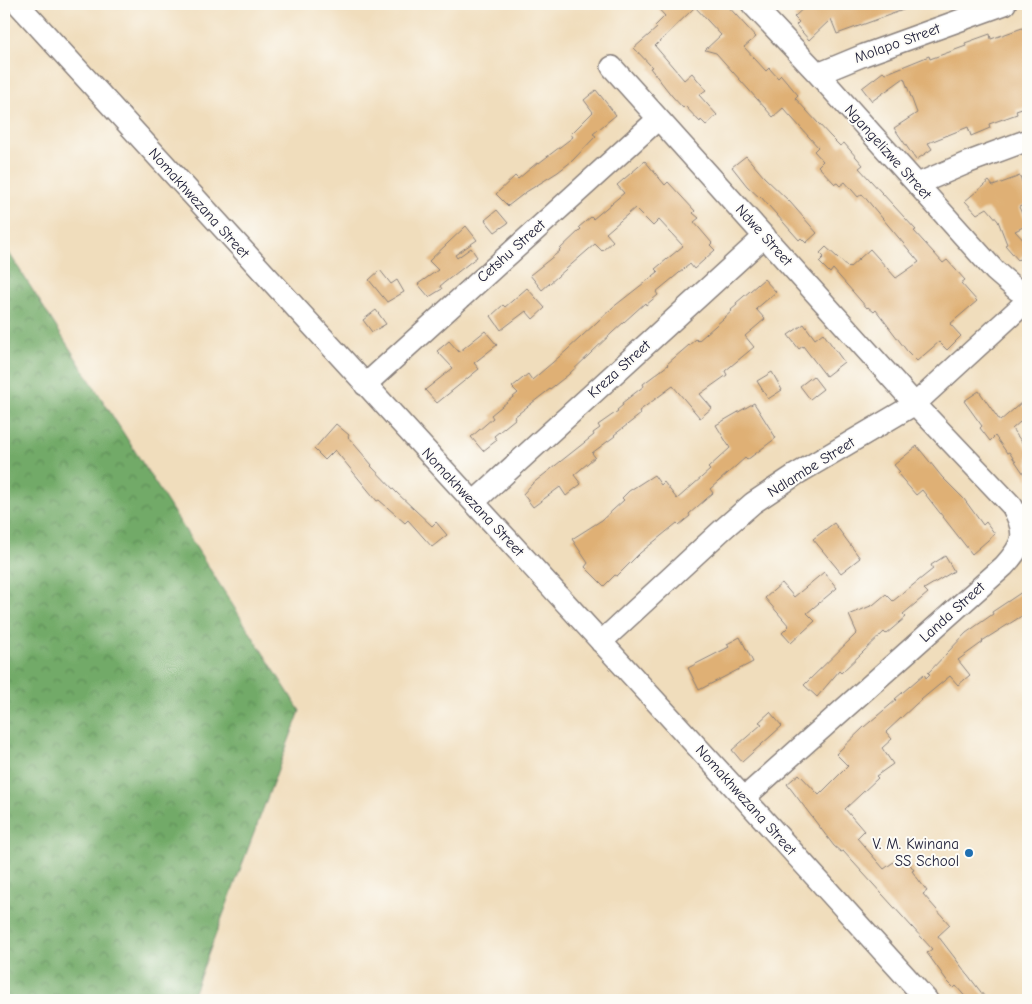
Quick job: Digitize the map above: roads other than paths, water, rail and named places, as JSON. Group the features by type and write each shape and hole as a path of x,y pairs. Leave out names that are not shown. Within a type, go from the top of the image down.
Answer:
{"street":[{"name":"Nomakhwezana Street","path":"18,4 927,1000"},
{"name":"Ngangelizwe Street","path":"752,4 818,74 995,271 1017,290 1028,294"},
{"name":"Molapo Street","path":"818,74 864,55 1005,4"},
{"name":"Ndwe Street","path":"612,67 915,404"},
{"name":"Cetshu Street","path":"365,385 658,119"},
{"path":"918,184 1028,140"},
{"name":"Kreza Street","path":"474,502 764,236"},
{"name":"Ndlambe Street","path":"600,642 753,503 795,475 915,404 1028,300"},
{"name":"Landa Street","path":"744,798 1004,566 1017,552 1022,537 1021,523 1012,506 915,404"}],"place":[{"name":"V. M. Kwinana SS School","path":"969,853"}]}
